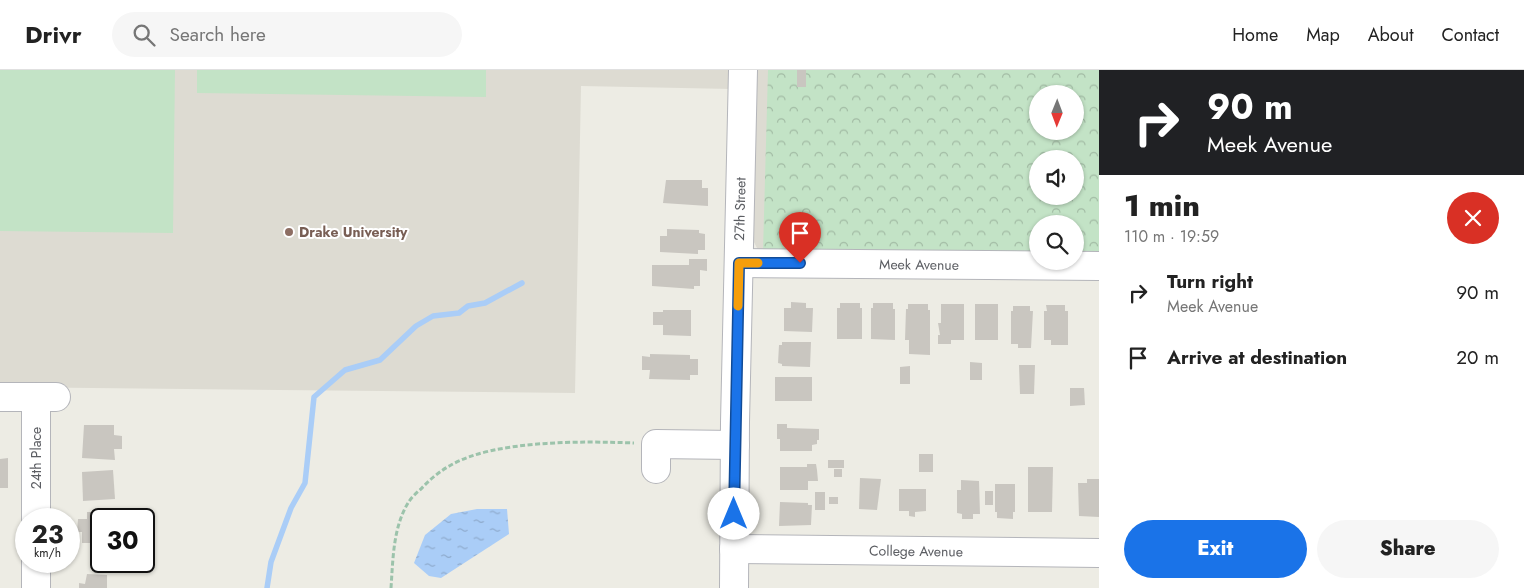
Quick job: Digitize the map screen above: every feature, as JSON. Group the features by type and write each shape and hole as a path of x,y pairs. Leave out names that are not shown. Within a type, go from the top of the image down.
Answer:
{"street":[{"name":"27th Street","path":"734,588 735,445 744,70"},
{"name":"Meek Avenue","path":"739,263 1099,266"},
{"name":"24th Place","path":"0,397 46,397 37,508"},
{"path":"656,457 735,445"},
{"name":"College Avenue","path":"734,549 1099,553"},
{"path":"36,573 36,588"}],"path":[{"path":"391,588 394,546 399,522 408,501 428,482 451,465 486,453 523,446 590,441 656,457"}],"shaded area":[{"name":"Drake University","path":"0,70 1099,70 1084,166 1084,150 1029,150 1029,205 1078,205 1076,215 1029,215 1029,256 758,250 753,240 732,89 581,86 575,393 0,387"}],"green space":[{"path":"0,70 175,70 173,233 0,231"},
{"path":"197,70 486,70 486,97 197,93"},
{"path":"768,70 1099,70 1099,252 1084,252 1084,215 1029,215 1029,252 763,251"}],"water":[{"path":"477,509 507,509 509,534 441,578 429,576 414,563 425,535 451,514"}],"building":[{"path":"797,70 806,70 806,87 797,87"},
{"path":"666,180 702,180 702,188 708,188 708,206 663,203"},
{"path":"667,229 699,230 699,233 705,234 705,250 698,250 698,254 660,252 660,236 667,236"},
{"path":"689,259 707,259 707,271 700,270 700,286 694,286 694,289 652,286 652,265 689,265"},
{"path":"791,302 806,303 806,308 813,308 812,332 784,331 784,308 791,308"},
{"path":"840,303 860,303 860,308 862,308 862,339 837,339 837,308 840,308"},
{"path":"873,303 893,303 893,309 895,309 895,340 871,339 871,308 873,308"},
{"path":"908,304 928,304 928,310 930,310 930,355 909,354 909,340 905,340 906,309 908,309"},
{"path":"941,304 964,304 964,340 951,340 951,344 938,344 938,335 940,335 938,323 941,323"},
{"path":"975,304 998,304 998,340 975,340"},
{"path":"1046,305 1065,305 1065,311 1068,311 1068,345 1051,345 1051,340 1044,340 1044,311 1047,311"},
{"path":"1013,306 1030,306 1030,311 1033,311 1031,348 1018,348 1018,344 1011,344 1011,311 1013,311"},
{"path":"663,310 691,310 691,336 663,335 663,325 653,325 653,312 663,312"},
{"path":"782,342 811,342 810,367 782,366 782,364 778,363 779,345 782,345"},
{"path":"650,354 690,355 690,359 698,359 698,375 690,375 690,380 649,379 650,370 642,370 642,356 650,357"},
{"path":"970,362 982,363 982,380 970,380"},
{"path":"1019,365 1035,365 1034,394 1020,394"},
{"path":"910,366 910,384 900,384 900,367"},
{"path":"775,377 812,377 812,401 775,401"},
{"path":"1070,388 1084,388 1085,405 1070,406"},
{"path":"777,424 787,424 787,428 819,429 819,440 817,440 817,444 812,445 812,451 780,451 780,439 777,439"},
{"path":"84,425 114,425 114,435 122,436 122,449 114,449 115,460 82,458"},
{"path":"919,454 933,454 933,472 919,472"},
{"path":"8,458 8,488 0,488 0,459"},
{"path":"828,460 844,460 844,468 828,468"},
{"path":"807,464 816,464 818,481 808,481 808,490 780,490 780,467 807,467"},
{"path":"1028,467 1053,467 1052,512 1028,512"},
{"path":"834,469 842,469 842,477 834,477"},
{"path":"113,470 115,499 83,501 82,472"},
{"path":"860,478 881,479 877,510 859,509"},
{"path":"1087,479 1099,479 1099,517 1079,516 1078,483 1087,483"},
{"path":"961,480 979,481 980,514 973,514 973,519 962,519 962,514 957,513 957,490 961,490"},
{"path":"995,484 1015,484 1015,512 1013,512 1013,519 997,518 997,512 995,512"},
{"path":"899,489 926,489 926,511 915,512 915,517 909,516 909,511 899,511"},
{"path":"985,491 993,491 993,505 985,505"},
{"path":"815,492 825,492 825,510 815,510"},
{"path":"829,497 838,497 838,504 829,504"},
{"path":"780,502 808,503 808,505 812,505 811,525 779,526"},
{"path":"87,512 90,512 90,543 82,543 80,519 87,519"},
{"path":"87,574 107,575 107,588 79,588 79,583 85,584"}],"waterway":[{"path":"267,588 271,562 291,508 305,483 314,397 345,370 380,360 416,326 433,316 459,313 468,306 485,303 522,283"}],"slow traffic":[{"path":"738,306 739,263 758,263"}],"place":[{"name":"Drake University","path":"289,232"}],"route":[{"path":"734,514 739,263 800,263"}]}
